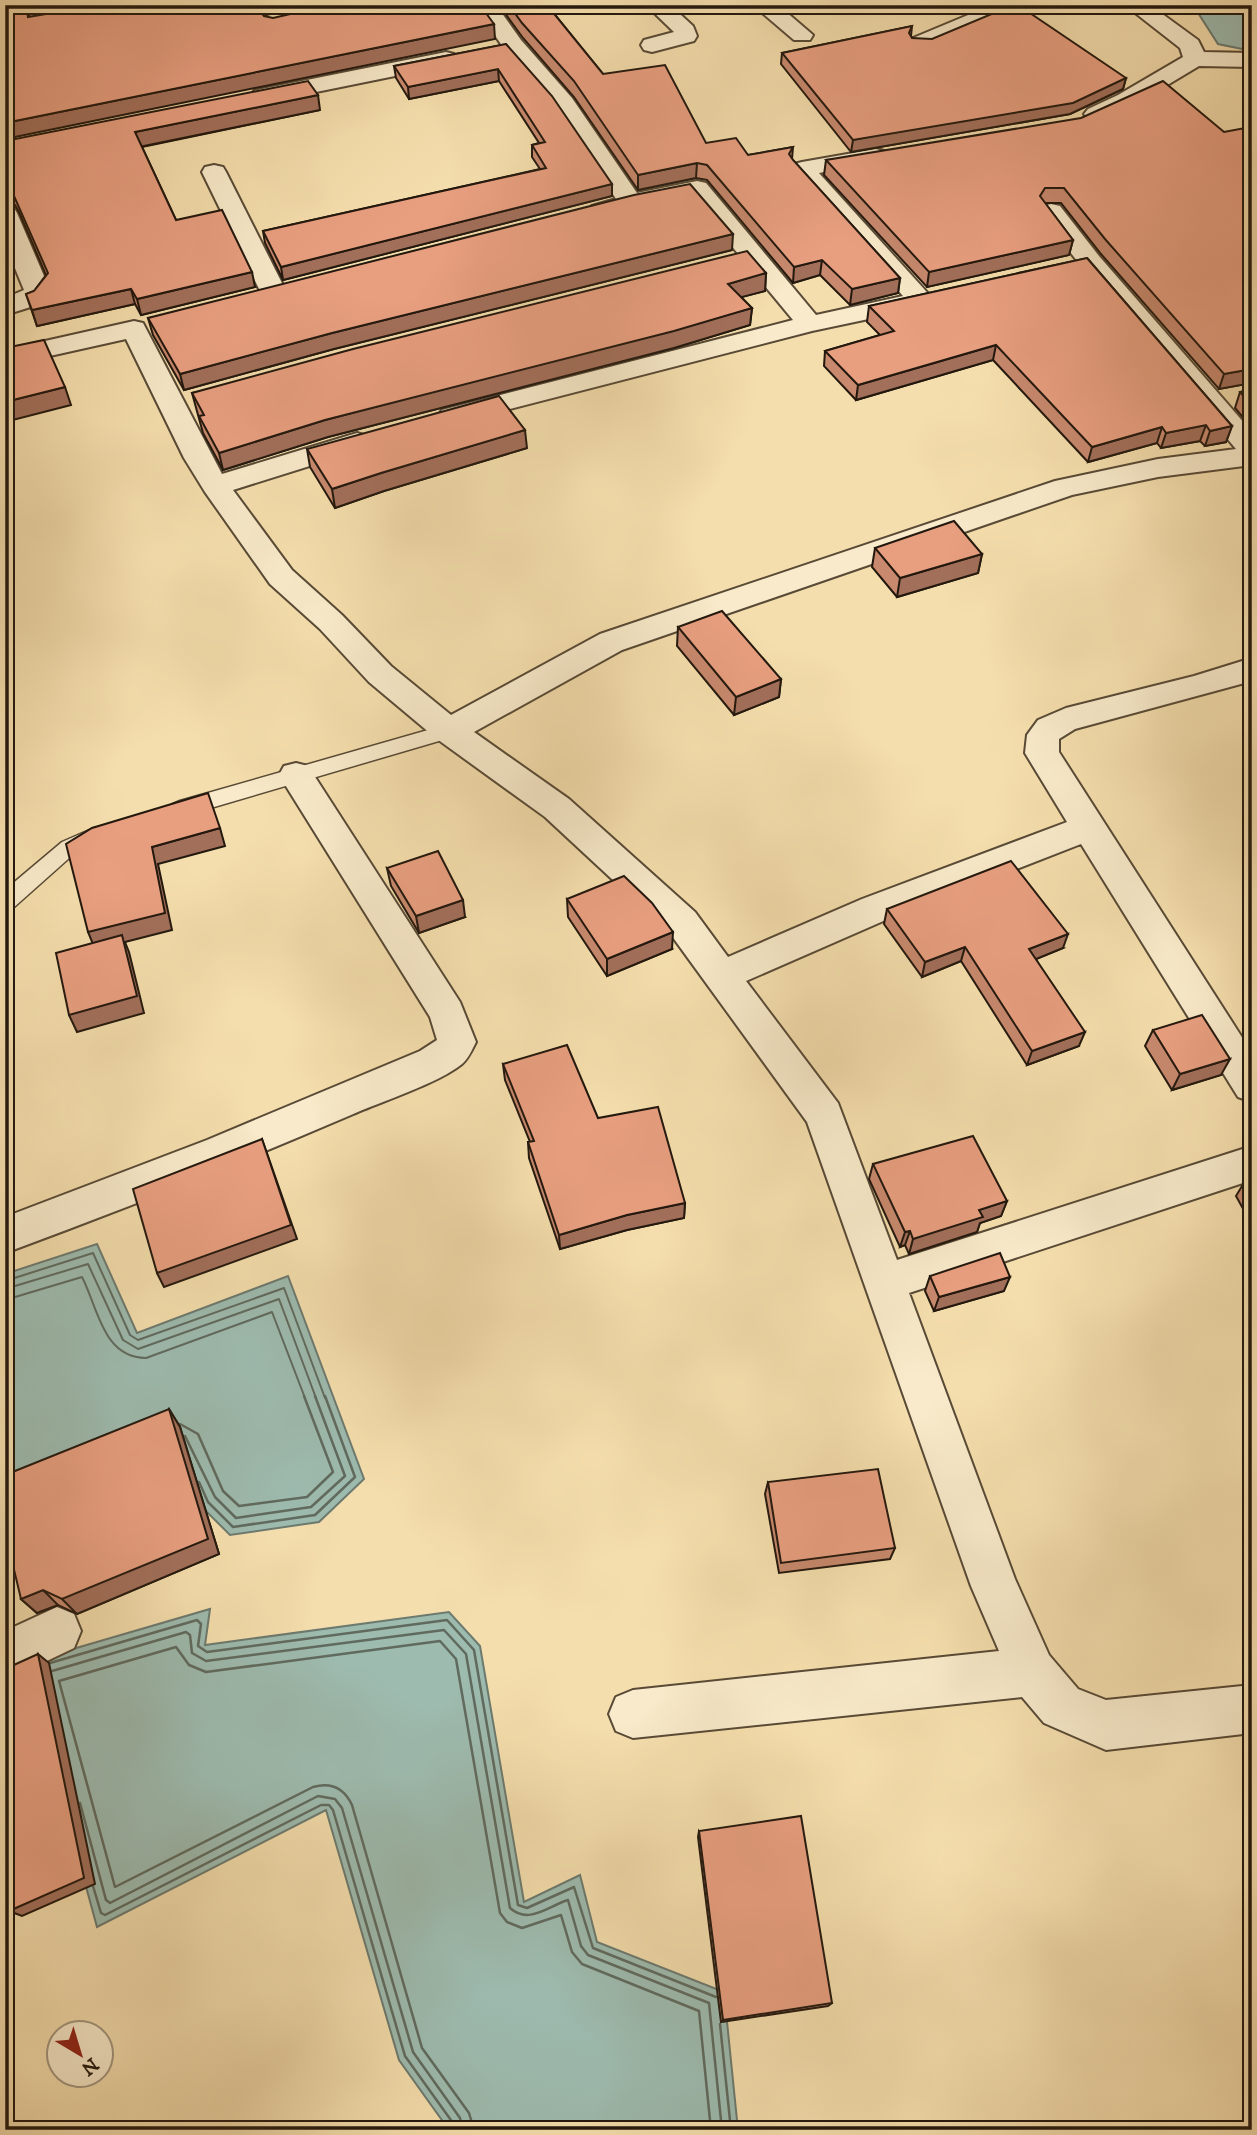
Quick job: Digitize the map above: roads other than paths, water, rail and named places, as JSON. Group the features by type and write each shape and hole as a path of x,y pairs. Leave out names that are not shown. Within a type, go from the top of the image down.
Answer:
{"street":[{"path":"485,5 513,45 564,103 631,202"},
{"path":"652,45 686,36 685,31 657,5"},
{"path":"764,5 802,35"},
{"path":"921,43 1011,5"},
{"path":"1136,5 1190,44 1195,60"},
{"path":"243,100 513,45"},
{"path":"1077,123 1126,100 1195,60 1252,61"},
{"path":"897,152 802,169 920,300"},
{"path":"214,172 274,293"},
{"path":"578,217 697,188 810,324"},
{"path":"1051,211 1090,261 1225,399 1252,450"},
{"path":"5,213 37,290 35,295 27,300 5,307"},
{"path":"725,263 752,256"},
{"path":"1064,267 1090,261"},
{"path":"249,300 300,287"},
{"path":"429,422 810,324 947,294"},
{"path":"5,358 147,326 186,402 198,458 281,577 331,622 380,674 449,732 557,808 682,922 824,1115 994,1586 1032,1672 1061,1706 1106,1725 1252,1709"},
{"path":"215,486 378,436"},
{"path":"449,732 611,642 1065,487 1160,467 1252,456"},
{"path":"1252,669 1199,686 1066,720 1046,729 1041,739 1042,754 1252,1086"},
{"path":"5,1235 122,1193 262,1136 434,1062 450,1052 457,1042 447,1013 296,775"},
{"path":"721,976 875,909 1090,827"},
{"path":"886,1282 1252,1163"},
{"path":"5,1657 57,1631"},
{"path":"633,1714 1032,1672"}],"lane":[{"path":"158,815 449,732"},
{"path":"5,903 69,847 113,830"}],"water":[{"path":"1193,5 1252,5 1252,51 1218,44"},
{"path":"97,1244 137,1333 288,1276 364,1479 319,1522 230,1535 201,1506 5,1526 5,1274"},
{"path":"210,1609 205,1645 449,1612 480,1646 524,1902 580,1875 597,1942 724,1992 738,2130 449,2130 399,2060 326,1810 97,1927 25,1663"}]}
